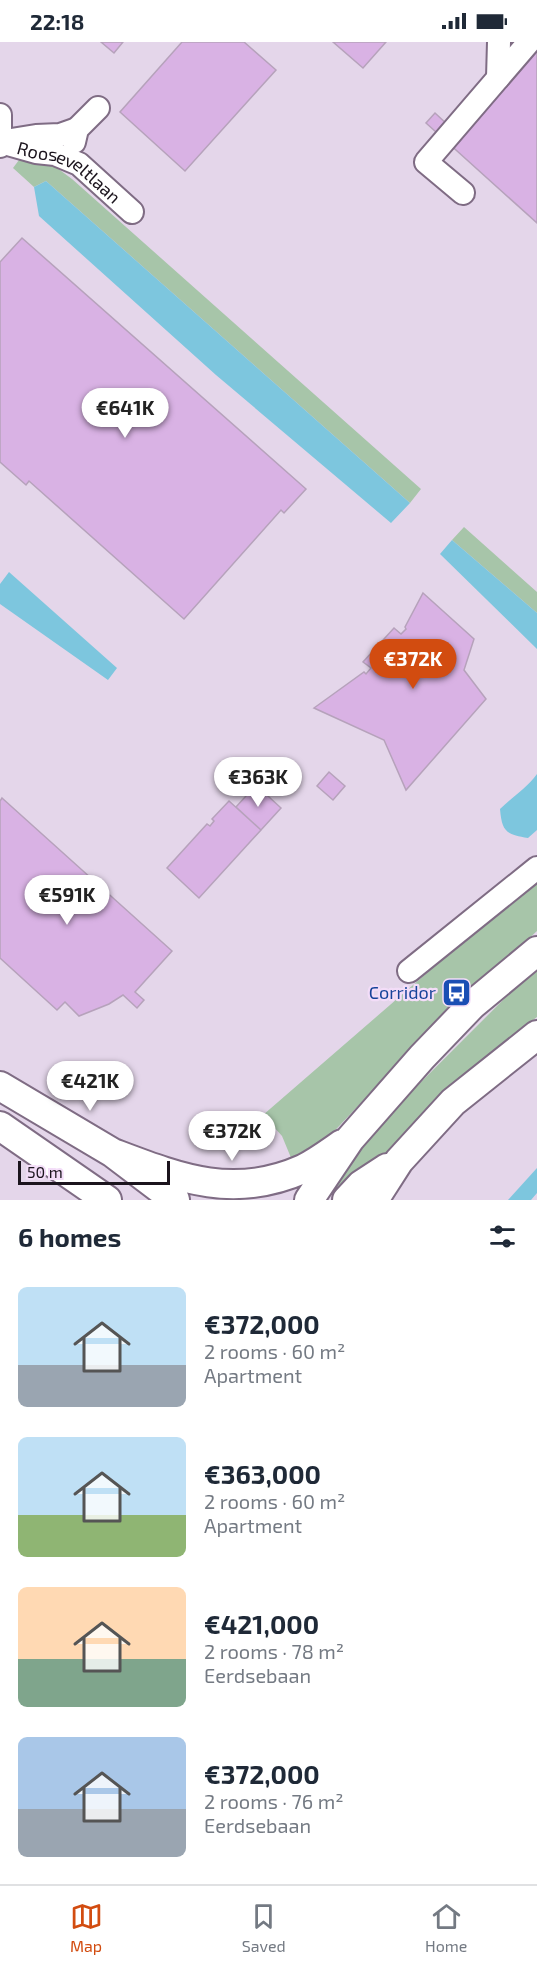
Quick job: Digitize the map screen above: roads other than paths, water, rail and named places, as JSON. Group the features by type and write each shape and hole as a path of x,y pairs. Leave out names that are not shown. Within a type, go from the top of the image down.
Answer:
{"main road":[{"path":"309,1200 350,1139 422,1057 472,1005 537,951"},
{"path":"374,1200 399,1161 465,1091 537,1035"},
{"path":"0,1086 113,1153 175,1200"},
{"path":"0,1126 107,1200"},
{"path":"113,1153 200,1183 246,1185 287,1176 310,1165 350,1139"},
{"path":"347,1200 362,1185 399,1161"}],"street":[{"path":"498,78 499,42"},
{"path":"463,193 426,162 529,42"},
{"path":"79,164 74,150 77,129 98,108"},
{"name":"Rooseveltlaan","path":"0,115 1,144"},
{"name":"Rooseveltlaan","path":"1,144 36,136 60,135 77,129"},
{"name":"Rooseveltlaan","path":"1,144 55,154 79,164 132,212"},
{"path":"409,970 537,868"}],"water":[{"path":"46,181 410,503 391,523 216,375 39,216 34,187"},
{"path":"452,540 537,613 537,649 440,554"},
{"path":"9,572 117,668 108,680 0,604 0,584"},
{"path":"537,774 537,830 528,838 506,831 500,809"},
{"path":"537,1168 537,1193 531,1200 508,1200"}],"place":[{"name":"Corridor","path":"457,992"}]}
